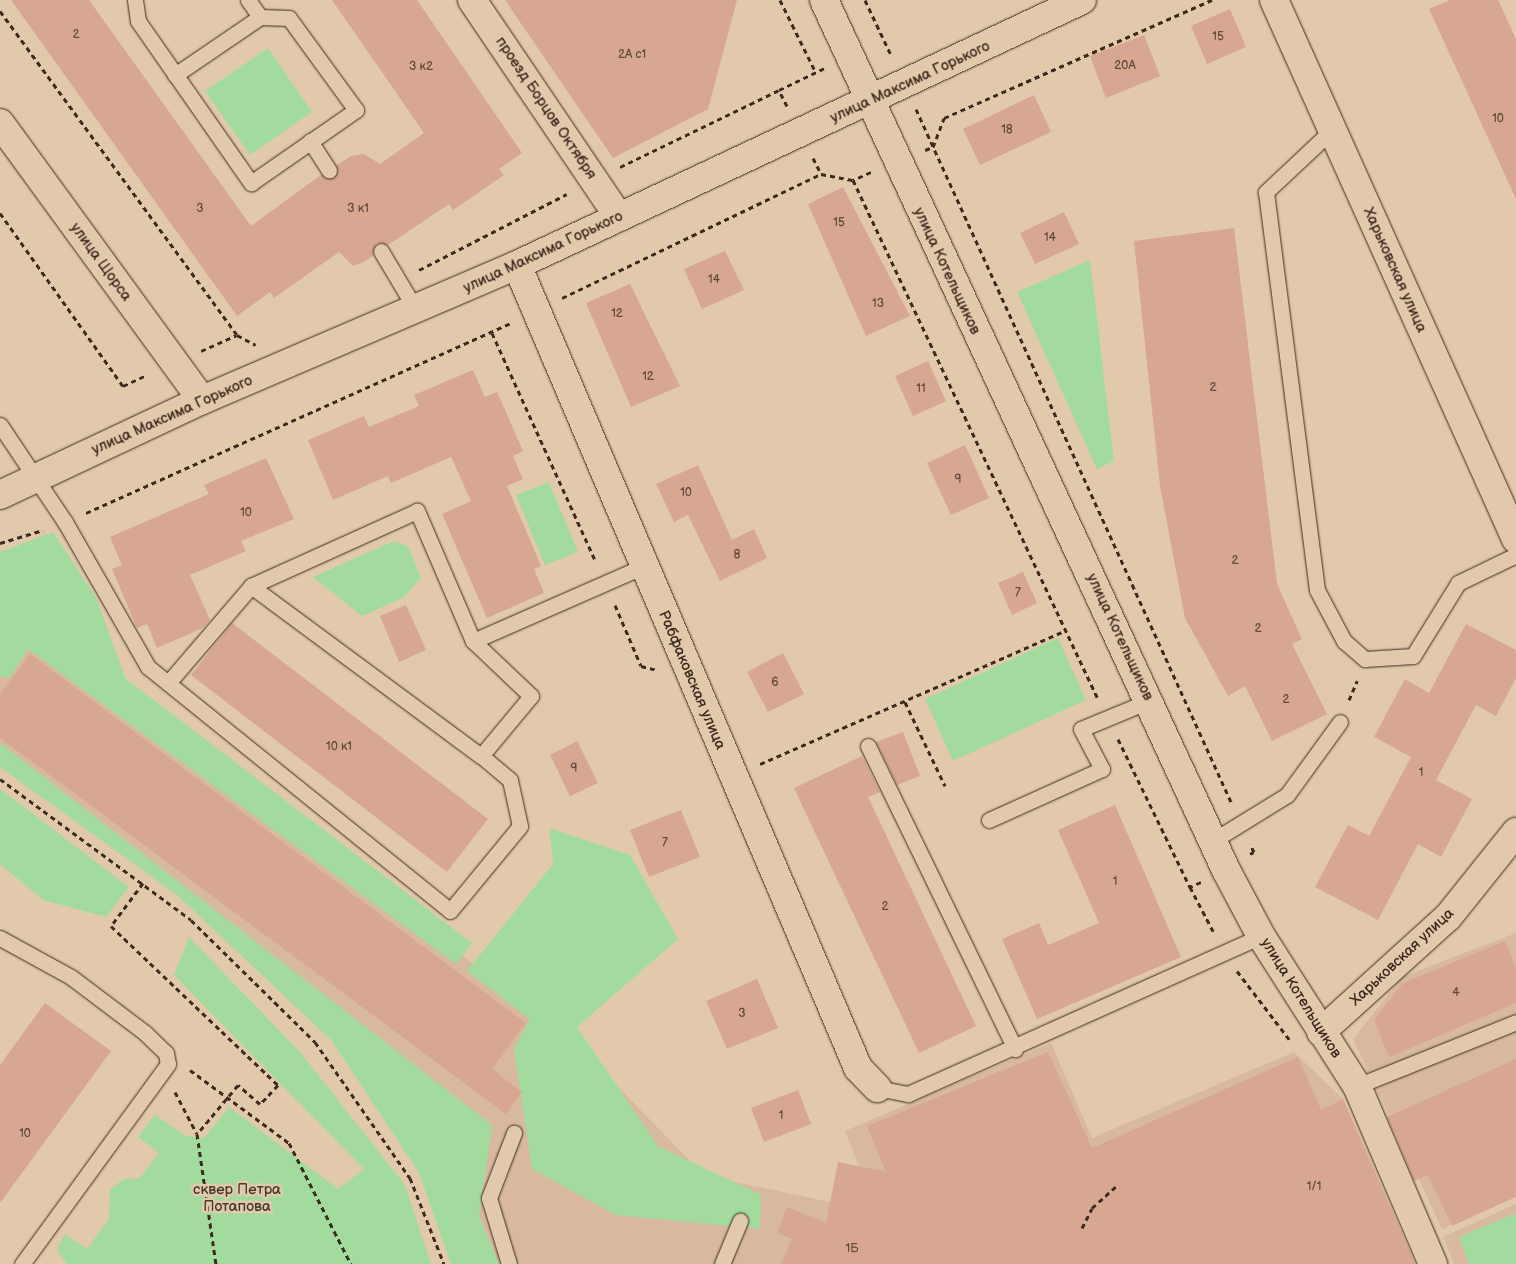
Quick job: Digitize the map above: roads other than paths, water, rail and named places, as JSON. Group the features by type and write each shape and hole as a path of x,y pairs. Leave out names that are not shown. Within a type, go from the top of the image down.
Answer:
{"street":[{"name":"проезд Борцов Октября","path":"472,0 619,217"},
{"name":"улица Котельщиков","path":"824,0 1214,840 1261,936 1357,1086 1433,1264"},
{"name":"улица Максима Горького","path":"0,495 36,475 202,400 416,310 517,265 871,101 1082,0"},
{"name":"Харьковская улица","path":"1274,0 1516,539"},
{"name":"улица Щорса","path":"4,137 202,400"},
{"name":"Рабфаковская улица","path":"517,265 858,1068 877,1088"},
{"name":"Харьковская улица","path":"1321,1032 1448,916 1516,832"}],"lane":[{"path":"135,0 138,22 175,75 251,183 356,110 289,18 260,16 175,75"},
{"path":"248,0 260,16"},
{"path":"1332,130 1266,192 1317,590 1344,641 1365,659 1413,656 1458,584 1516,555"},
{"path":"310,141 329,170"},
{"path":"381,250 416,310"},
{"path":"0,425 36,475 65,522 148,666 450,911 520,826 510,780 251,586"},
{"path":"168,683 251,586 417,511 473,641 531,696 480,756"},
{"path":"473,641 644,566"},
{"path":"989,820 1102,769 1081,729 1149,701"},
{"path":"1214,840 1287,795 1340,722"},
{"path":"868,746 1015,1049"},
{"path":"877,1088 908,1094 1015,1049 1261,936"},
{"path":"0,938 71,977 166,1053 165,1072 22,1264"},
{"path":"1357,1086 1516,1022"},
{"path":"509,1264 488,1198 514,1133"},
{"path":"722,1264 740,1221"}],"park label":[{"name":"сквер Петра Потапова","path":"237,1198"}]}
